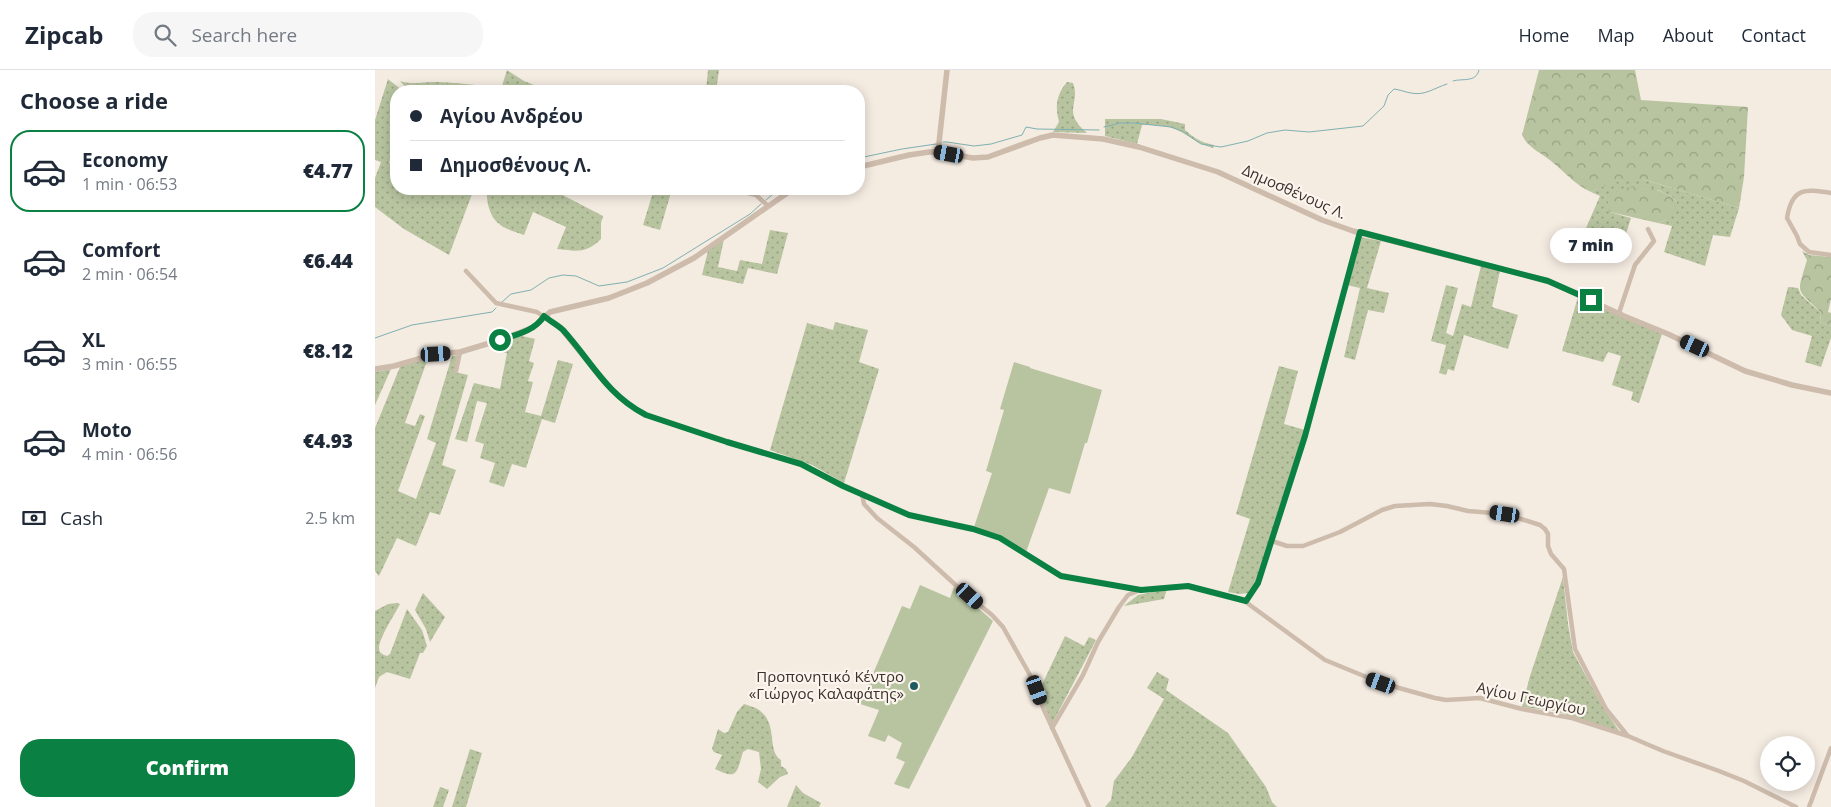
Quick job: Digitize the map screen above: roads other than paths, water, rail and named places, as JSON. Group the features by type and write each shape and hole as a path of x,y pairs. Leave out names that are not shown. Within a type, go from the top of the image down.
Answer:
{"street":[{"path":"938,152 947,70"},
{"name":"Δημοσθένους Λ.","path":"865,165 909,155 938,152 973,158 988,157 1053,135 1103,139 1139,147 1218,172 1321,220 1548,281 1745,370 1792,385 1831,393"},
{"path":"1831,192 1809,190 1800,192 1791,201 1787,218 1800,244 1809,252 1831,255"},
{"path":"756,195 768,206"},
{"path":"375,368 394,366 436,354 460,352 534,327 550,312 609,298 661,276 693,258 784,195"},
{"path":"1619,313 1635,265 1654,241 1648,229"},
{"path":"1246,601 1258,583 1308,427 1360,232"},
{"name":"Αγίου Γεωργίου","path":"466,271 495,303 537,312 561,329 603,382 635,409 646,415 801,464 843,486 909,515 973,529 1000,538 1061,576 1141,590 1188,586 1246,601 1325,660 1381,683 1446,700 1479,698 1522,709 1556,714 1628,736 1744,781 1796,807"},
{"path":"456,371 460,352"},
{"path":"862,494 864,504 877,518 914,547 993,616 1003,628 1030,675 1052,728 1089,807"},
{"path":"1272,541 1287,546 1303,546 1395,506 1429,504 1447,506 1468,511 1505,514 1540,525 1545,528 1548,534 1547,546 1551,554 1564,568 1575,649 1606,709 1628,736"},
{"path":"1052,728 1119,607 1128,595 1141,590"},
{"path":"1809,807 1831,748"}],"waterway":[{"path":"1453,81 1475,77 1479,70"},
{"path":"1104,127 1120,123 1171,127 1182,131 1201,144 1221,147 1248,141 1267,133 1285,130 1309,132 1363,126 1384,106 1388,95 1394,89 1416,94 1447,84"},
{"path":"943,142 974,146 991,144 1022,135 1026,127 1037,129 1099,130"},
{"path":"865,157 936,144"},
{"path":"766,200 772,195"},
{"path":"502,302 511,294 531,290 549,278 563,275 576,276 599,286 627,282 663,268 750,214 761,204"},
{"path":"375,338 412,325 492,312 496,308"}],"place":[{"name":"Προπονητικό Κέντρο «Γιώργος Καλαφάτης»","path":"914,686"}]}
